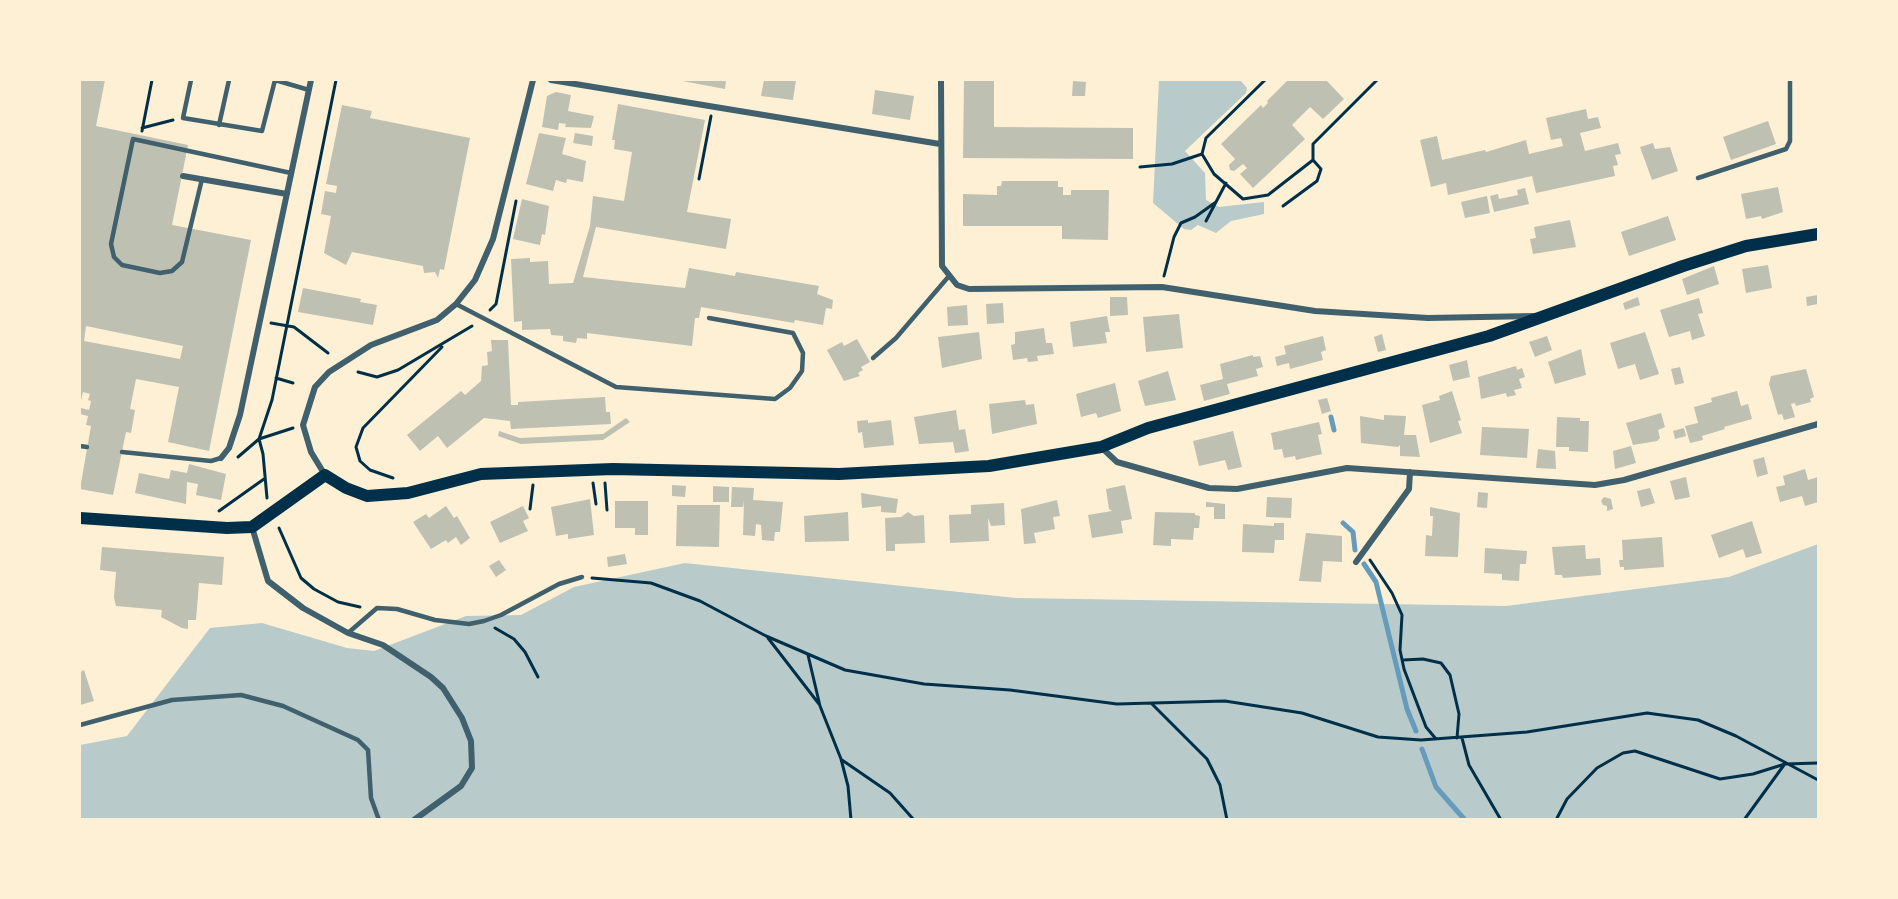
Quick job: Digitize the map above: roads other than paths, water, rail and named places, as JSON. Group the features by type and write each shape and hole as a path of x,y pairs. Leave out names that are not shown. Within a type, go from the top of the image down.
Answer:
{"main road":[{"path":"80,518 198,526 252,526 325,475 346,488 367,496 408,493 481,474 604,469 882,473 989,466 1101,447 1148,428 1489,336 1683,266 1746,246 1818,234"}],"street":[{"path":"221,458 229,448 240,415 311,80"},
{"path":"325,475 311,452 303,425 315,387 329,372 371,345 437,320 456,304 474,280 493,239 533,80"},
{"path":"550,80 940,144"},
{"path":"941,80 942,266 957,285 969,289 1162,287 1315,311 1428,318 1550,315"},
{"path":"183,176 287,194"},
{"path":"1101,447 1118,462 1209,488 1256,486 1347,468 1594,485 1624,480 1818,424"},
{"path":"1356,562 1409,489 1410,472"},
{"path":"252,526 268,580 303,608 348,633 383,645 432,677 451,698 471,741 472,768 466,780 454,792 414,819"}],"lane":[{"path":"191,80 183,118 262,131 275,80 309,90"},
{"path":"219,125 229,80"},
{"path":"1698,178 1785,149 1790,141 1790,80"},
{"path":"202,179 182,262 172,271 160,273 122,265 114,257 111,244 133,139 186,153 291,174"},
{"path":"873,358 896,338 949,276"},
{"path":"456,304 616,387 775,399 790,388 802,371 803,352 793,333 708,318"},
{"path":"80,446 87,447"},
{"path":"122,452 211,461 221,458"},
{"path":"348,633 377,608 397,609 435,620 469,624 484,621 501,615 559,584 582,578"},
{"path":"80,725 172,700 241,695 283,706 358,740 368,750 371,798 379,819"}],"waterway":[{"path":"1331,417 1334,430"},
{"path":"1343,523 1353,532 1355,550"},
{"path":"1364,564 1376,582 1407,709 1416,731"},
{"path":"1422,749 1436,787 1465,820"}]}
